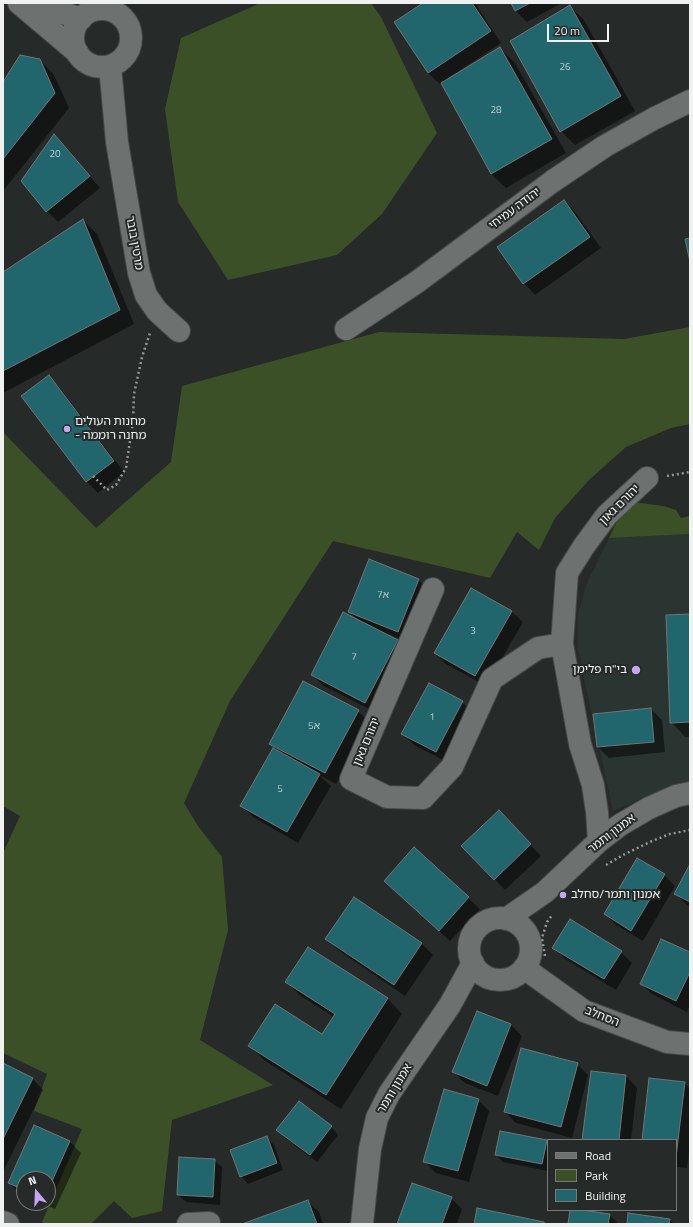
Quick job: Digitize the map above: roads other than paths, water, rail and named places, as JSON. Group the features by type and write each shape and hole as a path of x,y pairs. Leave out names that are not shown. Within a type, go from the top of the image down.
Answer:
{"street":[{"name":"מרטין בובר","path":"19,3 82,57 118,142"},
{"path":"35,3 93,10 104,9 113,11 120,15 126,12 131,36 130,45 122,59 110,66 99,66 82,57 74,44 76,26 93,10"},
{"name":"מרטין בובר","path":"110,66 118,142 139,272 146,295 157,311 179,331"},
{"name":"יהודה עמיחי","path":"346,329 417,282 553,180 605,146 655,118 690,101"},
{"name":"יהורם גאון","path":"599,841 593,785 580,744 562,644 567,573 607,514 647,478"},
{"name":"יהורם גאון","path":"433,589 351,779 387,797 423,798 452,767 492,679 538,648 562,644"},
{"name":"אמנון ותמר","path":"506,919 545,892 599,841 620,825 649,808 676,796 690,793"},
{"name":"אמנון ותמר","path":"526,930 545,892"},
{"path":"496,918 515,922 526,930 531,943 531,952 529,961 517,975 507,979 498,980 486,977 478,971 470,954 470,944 473,935 479,927 487,921 496,918"},
{"name":"אמנון ותמר","path":"361,1218 370,1149 377,1118 389,1094 450,1005 473,963"},
{"name":"הסחלב","path":"524,968 584,1011 666,1042 690,1044"},
{"name":"אמנון ותמר","path":"450,1005 492,979"},
{"path":"3,1222 8,1224"}],"place":[{"name":"מחנות העולים - מחנה רוממה","path":"67,429"},
{"name":"בי\"ח פלימן","path":"636,670"},
{"name":"אמנון ותמר/סחלב","path":"563,895"}]}
